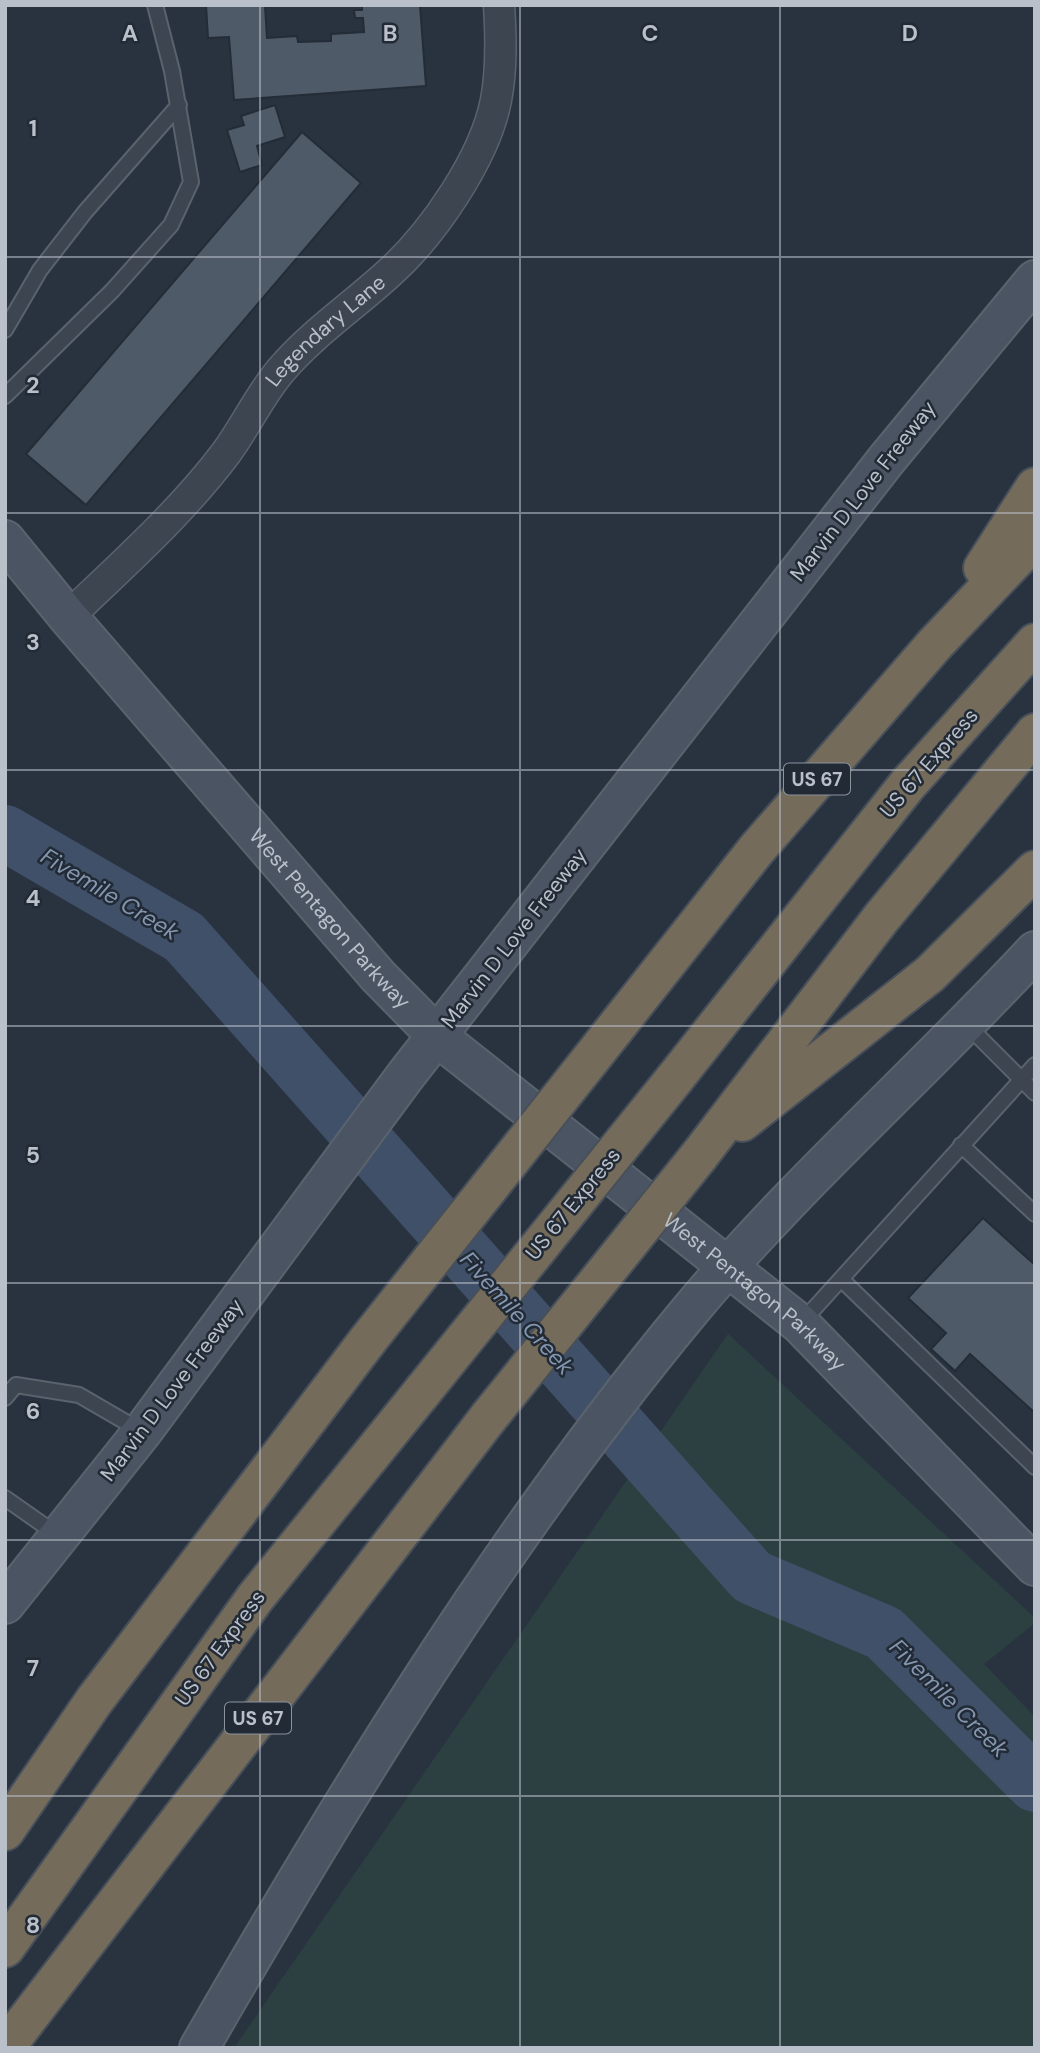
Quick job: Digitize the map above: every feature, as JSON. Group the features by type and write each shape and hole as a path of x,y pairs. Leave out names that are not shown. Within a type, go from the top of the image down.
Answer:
{"highway":[{"path":"935,644 1035,487"},
{"name":"US 67","path":"11,1820 150,1626 368,1340 755,850 935,644 1035,539"},
{"name":"US 67 Express","path":"5,1948 255,1598 676,1077 908,784 1035,643"},
{"name":"US 67","path":"14,2038 488,1418 699,1156 882,917 1035,733"},
{"path":"699,1156 930,974 1035,870"}],"main road":[{"name":"Marvin D Love Freeway","path":"5,1604 142,1432 406,1075 887,459 1035,280"},
{"name":"West Pentagon Parkway","path":"5,540 68,617 378,976 438,1037 800,1324 1035,1566"},
{"path":"199,2048 300,1872 483,1584 555,1483 688,1314 729,1267 822,1164 967,1025 1035,951"}],"street":[{"name":"Legendary Lane","path":"68,617 155,534 225,454 280,371 309,342 391,272 446,207 474,161 496,102 501,42 499,5"}],"lane":[{"path":"5,396 112,290 171,225 191,182 179,105 155,5"},
{"path":"5,330 40,270 117,175 179,105"},
{"path":"967,1025 1035,1093"},
{"path":"800,1324 1035,1065"},
{"path":"961,1145 1035,1214"},
{"path":"841,1279 1035,1467"},
{"path":"5,1398 16,1385 79,1395 142,1432"},
{"path":"5,1498 60,1536"}],"green space":[{"path":"728,1334 1035,1618 1035,1623 984,1664 1035,1717 1035,2048 234,2048"}],"building":[{"path":"206,5 265,6 267,38 297,36 298,42 331,41 331,34 364,32 363,18 355,18 354,10 362,10 362,5 420,5 426,86 234,100 229,37 208,38"},
{"path":"275,105 285,137 257,146 262,165 240,172 227,130 244,125 241,116"},
{"path":"302,132 361,183 86,505 26,454"},
{"path":"983,1218 1035,1265 1035,1413 970,1354 955,1371 931,1349 946,1333 908,1298"}],"waterway":[{"name":"Fivemile Creek","path":"5,833 184,937 752,1577 884,1633 1035,1784"}]}
